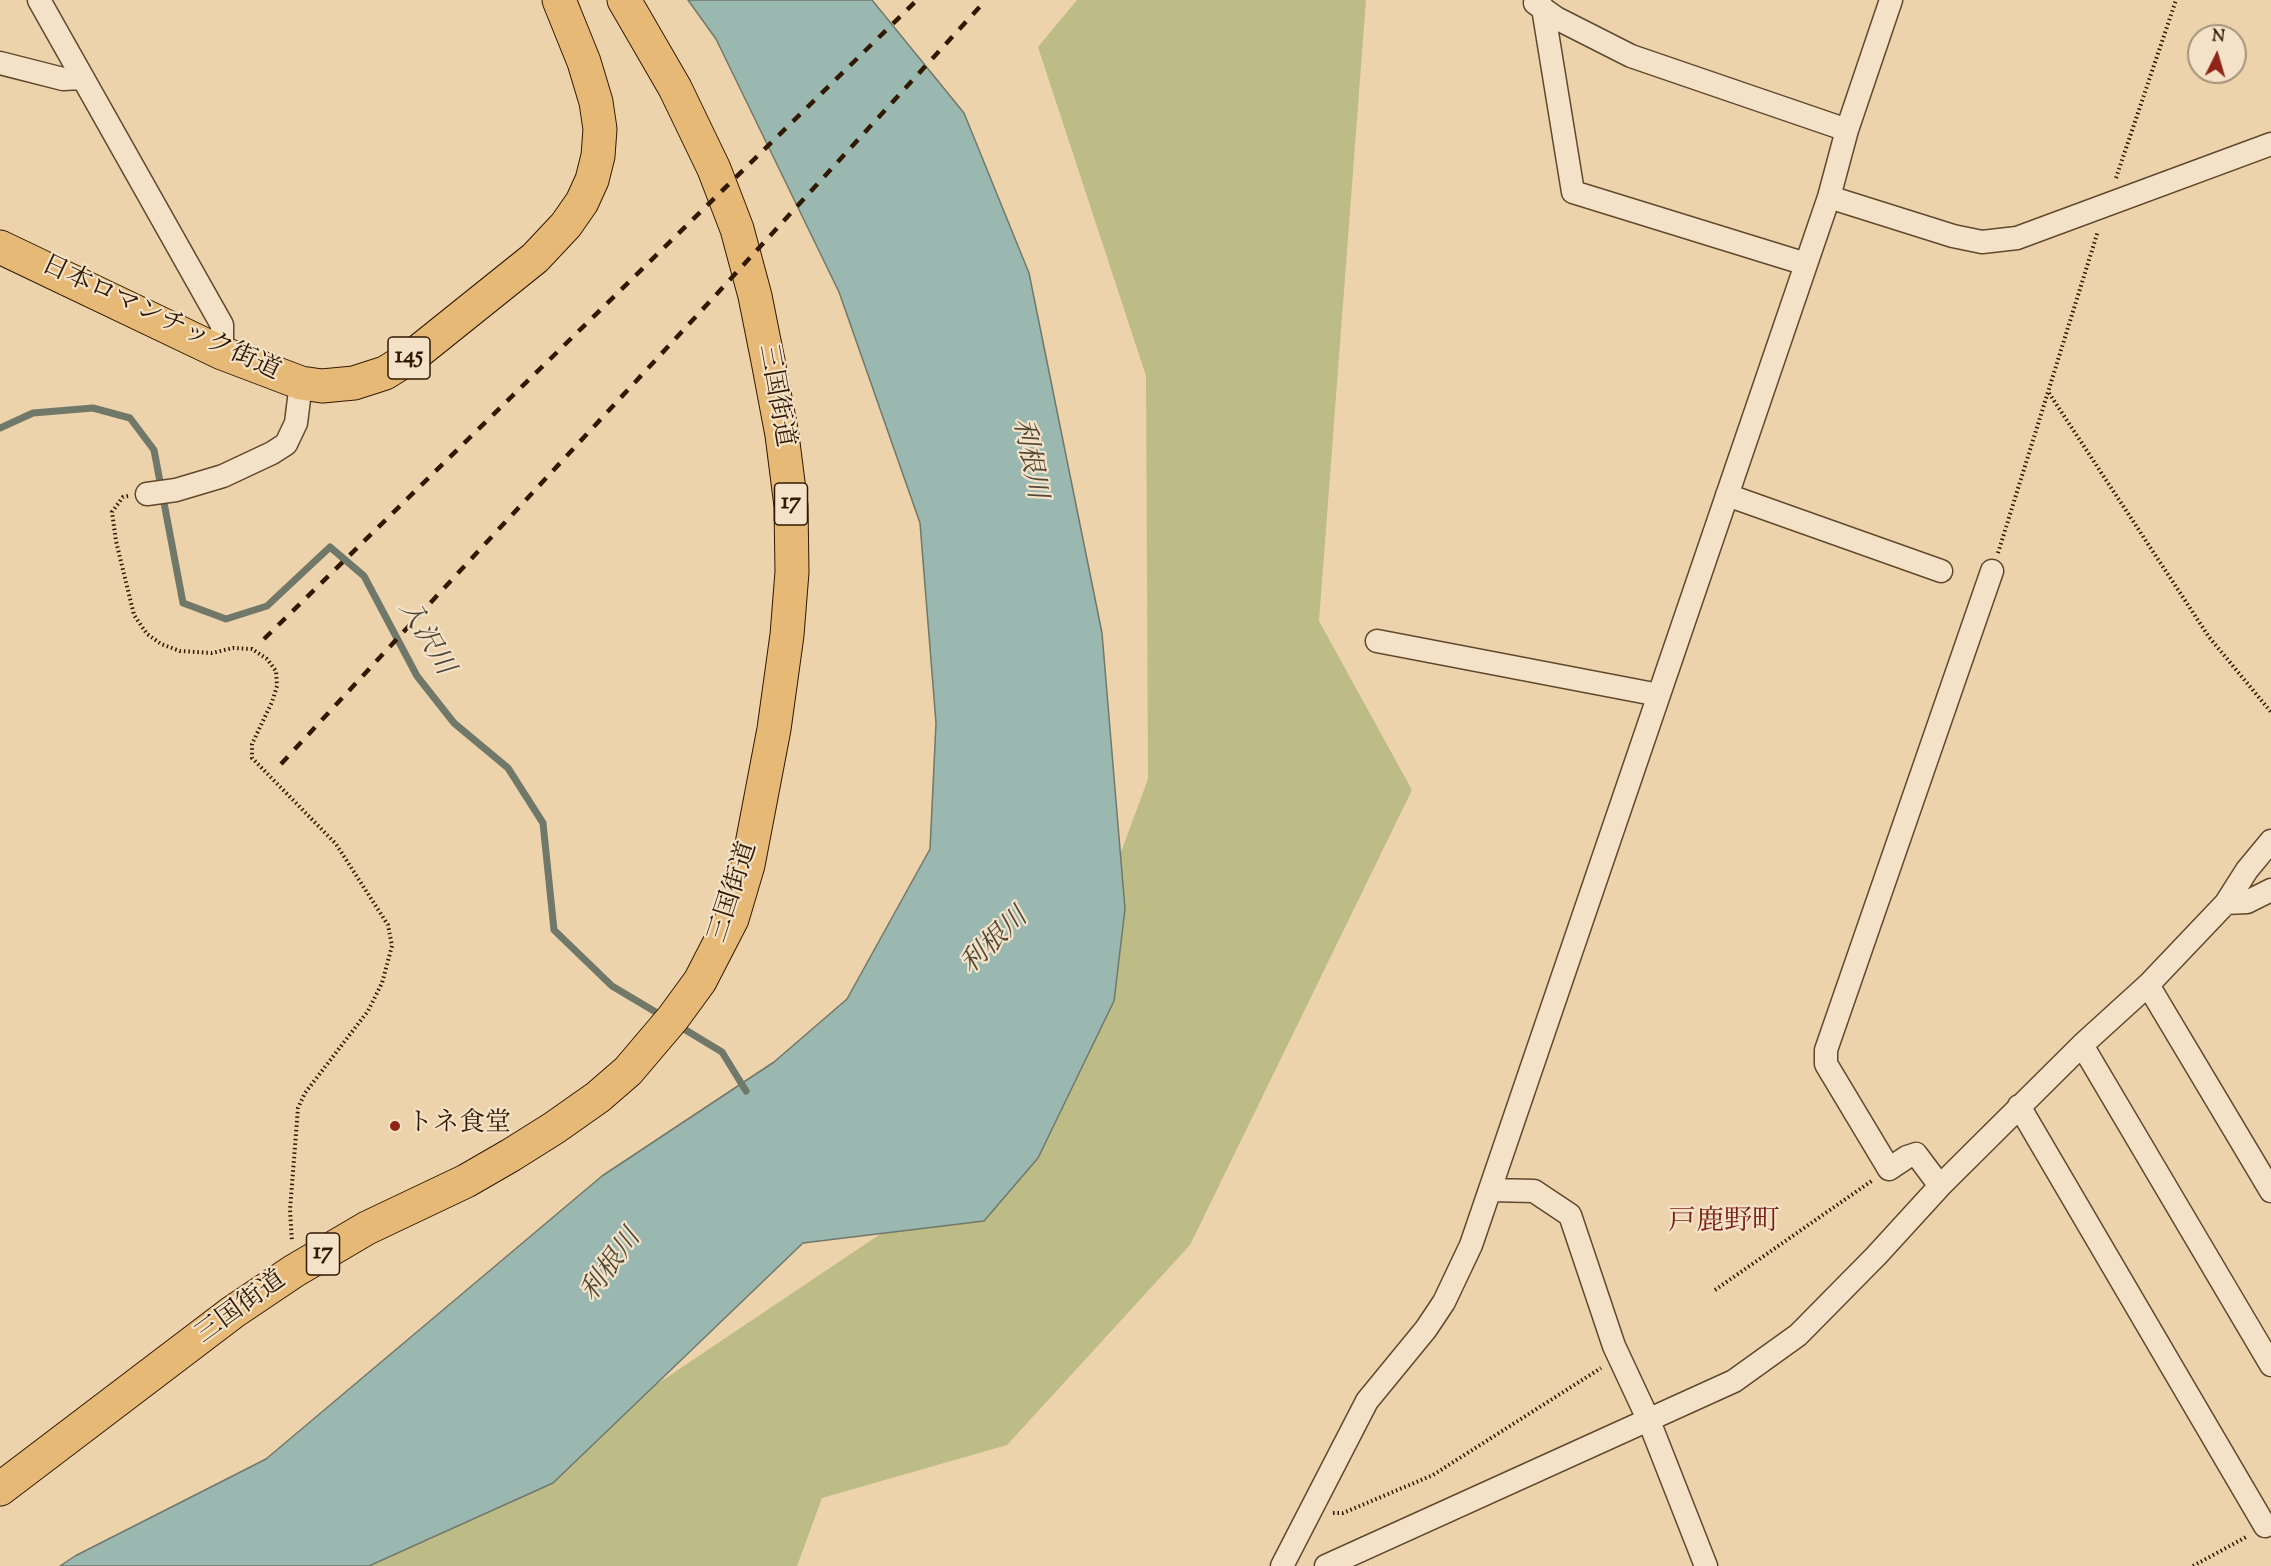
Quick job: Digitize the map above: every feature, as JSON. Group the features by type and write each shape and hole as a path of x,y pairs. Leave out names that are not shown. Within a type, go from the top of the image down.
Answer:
{"highway":[{"name":"日本ロマンチック街道","path":"0,247 222,353 301,383 322,386 354,383 386,373 414,355 536,258 566,225 582,202 592,180 598,156 600,129 596,102 584,62 559,0"},
{"name":"三国街道","path":"0,1488 233,1312 294,1271 368,1228 466,1180 554,1128 598,1097 628,1071 664,1029 700,981 732,919 750,855 774,729 787,635 792,572 791,506 782,435 766,350 755,296 737,229 714,169 680,98 624,0"}],"street":[{"path":"39,0 222,325 222,353"},
{"path":"1282,1566 1367,1401 1426,1329 1444,1302 1471,1245 1829,197 1847,130 1891,0"},
{"path":"1537,4 1556,18 1631,56 1847,130"},
{"path":"1537,4 1573,192 1806,264"},
{"path":"0,63 63,79 83,78"},
{"path":"1829,197 1953,236 1982,242 2017,238 2271,144"},
{"path":"147,494 176,490 223,476 272,453 285,444 296,423 301,383"},
{"path":"1727,495 1941,571"},
{"path":"1940,1186 1916,1154 1888,1169 1826,1064 1826,1050 1992,571"},
{"path":"1377,641 1659,695"},
{"path":"1326,1566 1734,1382 1798,1335 2019,1106 2082,1044 2148,985 2226,903 2247,870 2271,841"},
{"path":"2226,903 2247,902 2271,890"},
{"path":"2148,985 2271,1191"},
{"path":"2082,1044 2271,1365"},
{"path":"2019,1106 2265,1526"},
{"path":"1490,1190 1534,1191 1570,1215 1619,1357 1649,1421 1707,1566"}],"path":[{"path":"1992,571 2107,203 2176,0"},
{"path":"2048,392 2209,637 2271,712"},
{"path":"147,494 123,497 112,512 116,541 134,615 147,634 161,644 180,651 212,653 233,648 252,649 267,659 276,671 277,686 252,744 252,758 336,844 388,925 392,946 382,983 368,1011 311,1085 297,1108 290,1210 294,1271"},
{"path":"1715,1290 1888,1169"},
{"path":"1308,1515 1343,1513 1433,1475 1619,1357"},
{"path":"2193,1566 2265,1526"}],"shaded area":[{"path":"1077,0 1366,0 1319,621 1412,790 1190,1245 1007,1445 822,1498 797,1566 299,1566 430,1540 569,1443 1013,1145 1148,779 1146,376 1038,47"}],"water":[{"name":"利根川","path":"688,0 872,0 964,113 1029,273 1102,633 1125,909 1114,1001 1038,1158 984,1221 803,1243 553,1483 369,1566 60,1566 75,1556 266,1459 602,1176 774,1062 847,999 930,849 936,723 920,523 839,292 716,39"}],"waterway":[{"name":"入沢川","path":"0,428 33,413 93,408 130,418 154,450 183,603 226,619 267,606 330,547 364,576 417,676 454,723 508,768 543,823 554,930 612,986 664,1017"},
{"name":"入沢川","path":"679,1026 722,1052 746,1091"}],"railway":[{"path":"264,639 917,0"},
{"path":"281,764 986,0"}],"place":[{"name":"トネ食堂","path":"395,1126"}],"district":[{"name":"戸鹿野町","path":"1724,1224"}]}
